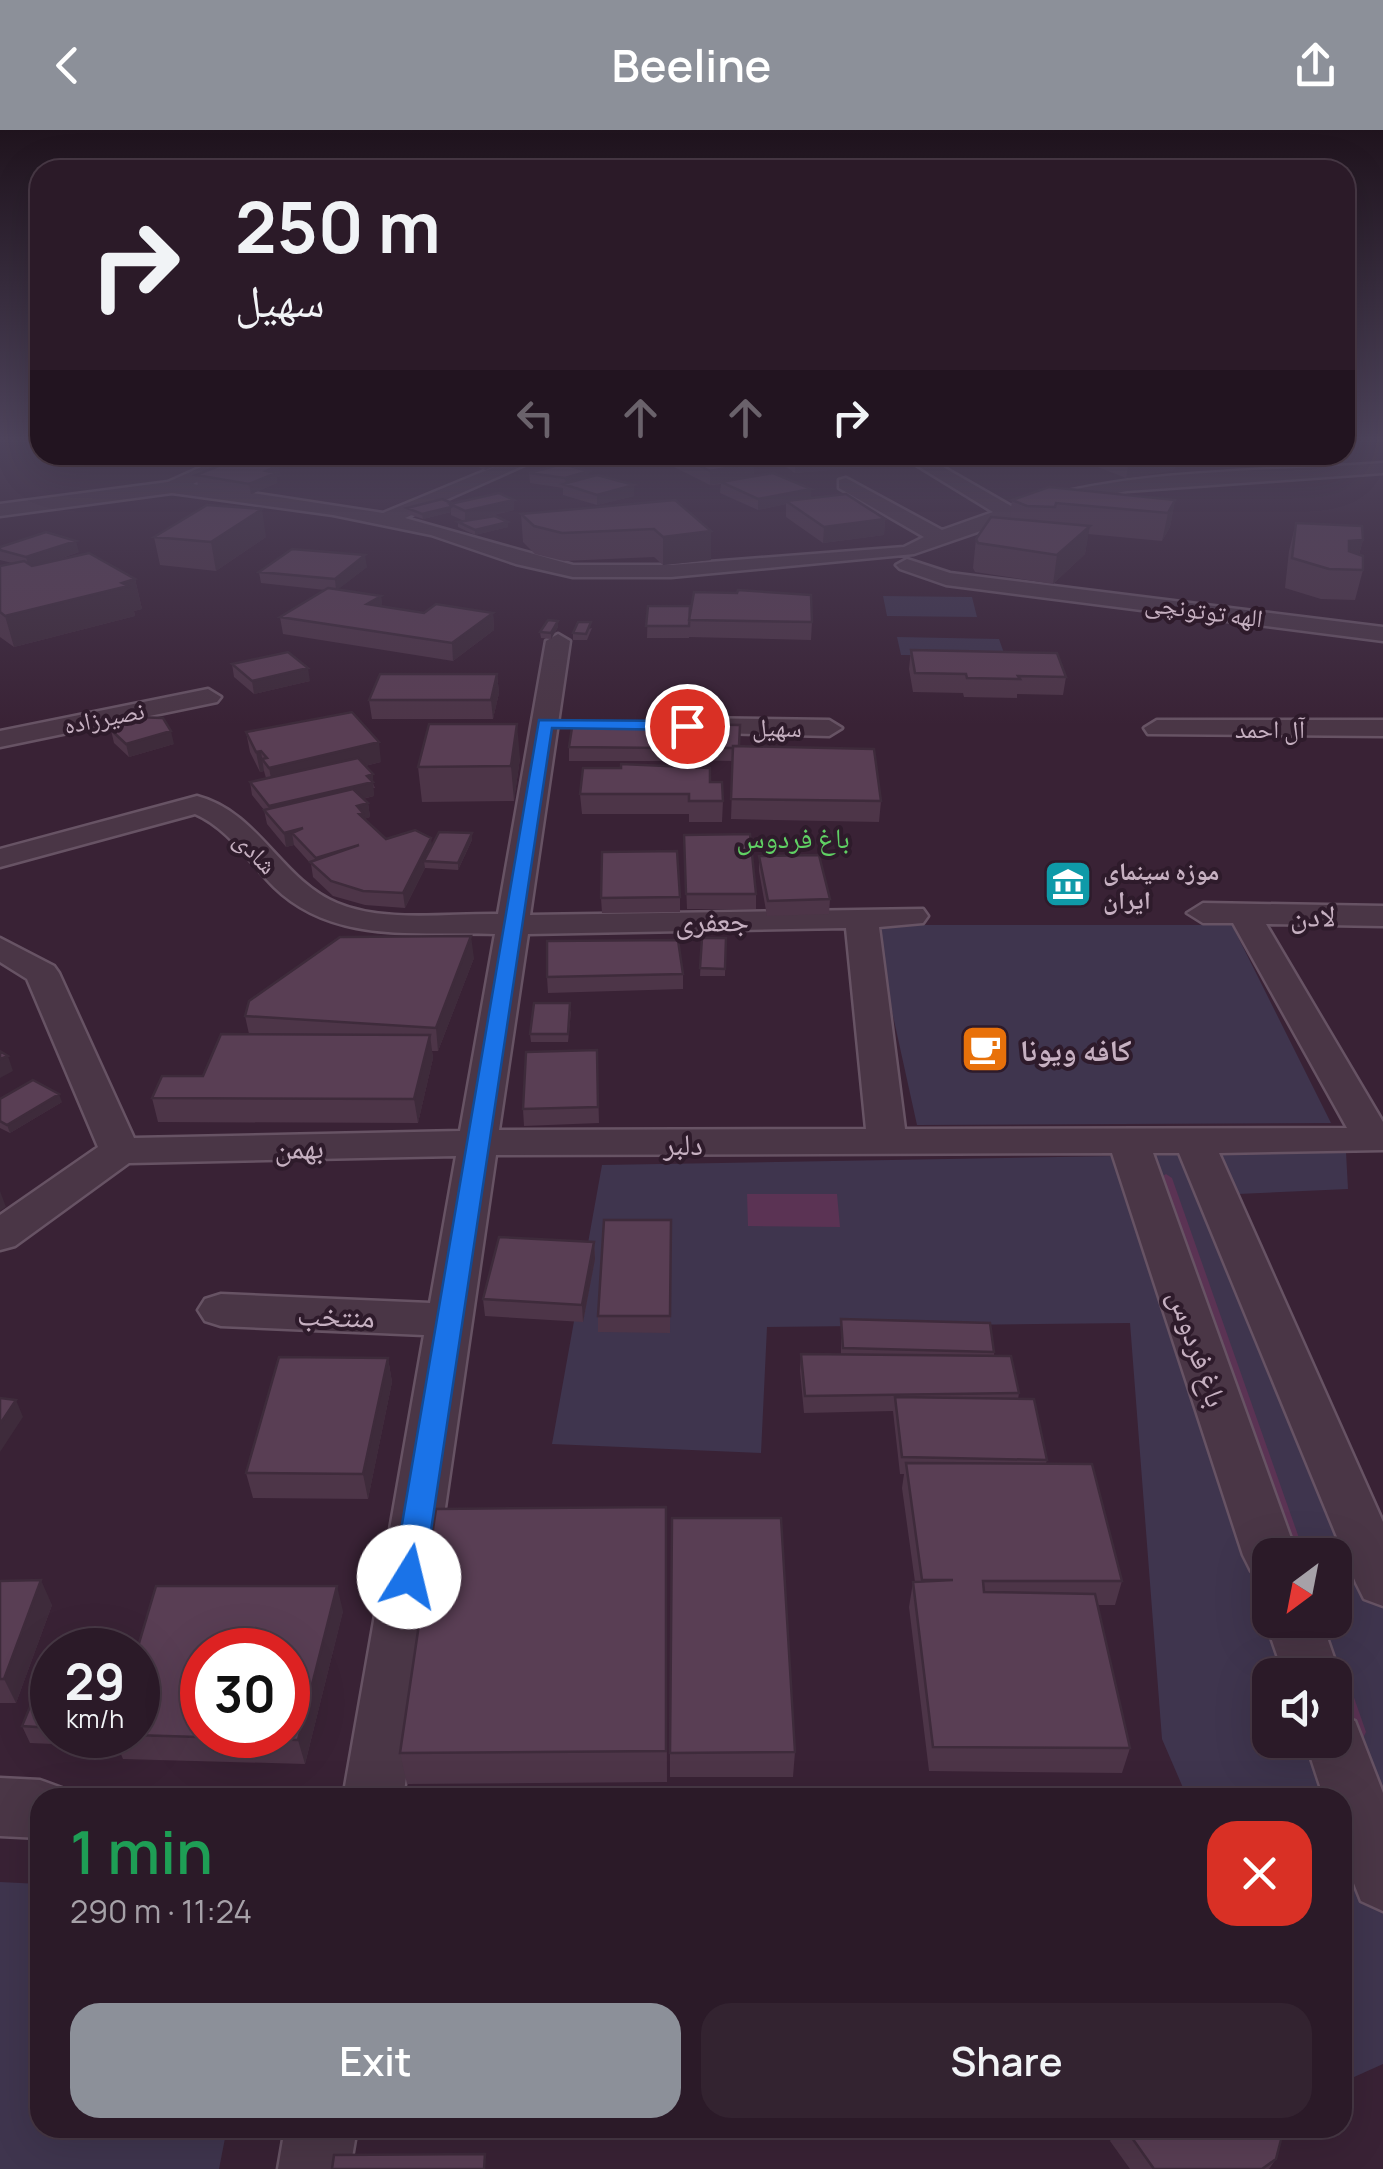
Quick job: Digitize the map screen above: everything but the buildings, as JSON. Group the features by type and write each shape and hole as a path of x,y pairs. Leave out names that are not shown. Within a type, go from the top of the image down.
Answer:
{"street":[{"path":"451,535 523,560 573,571 671,571 819,555 904,557 946,552 961,535"},
{"path":"921,535 946,552 960,571 996,582"},
{"name":"الهه توتونچی","path":"904,557 946,579 996,582 1374,633"},
{"path":"1374,633 1383,650"},
{"path":"376,1788 513,925 554,724 558,641"},
{"name":"نصیرزاده","path":"0,739 208,697"},
{"name":"سهیل","path":"658,725 829,728"},
{"name":"آل احمد","path":"1157,728 1383,728"},
{"name":"شادی","path":"0,858 197,806 217,812 297,895 318,909 350,918 513,925"},
{"name":"لادن","path":"1203,913 1383,916"},
{"path":"1244,914 1379,1141"},
{"name":"جعفری","path":"513,925 912,916"},
{"path":"861,917 887,1143"},
{"path":"0,948 42,974 120,1151 0,1236"},
{"path":"1193,1138 1383,1582"},
{"name":"دلبر","path":"478,1143 1193,1138 1379,1141"},
{"name":"باغ فردوس","path":"1128,1140 1264,1538"},
{"name":"بهمن","path":"120,1151 478,1143"},
{"name":"منتخب","path":"221,1310 450,1320"},
{"path":"1340,1758 1351,1788"},
{"path":"1352,1791 1383,1879"},
{"path":"0,1807 30,1808"},
{"path":"314,2169 319,2138"}],"shaded area":[{"path":"883,596 972,597 977,617 887,616"},
{"path":"897,637 999,639 1005,656 901,655"},
{"name":"باغ فردوس","path":"873,925 1232,925 1331,1123 917,1125"},
{"path":"1346,1152 1348,1189 1238,1194 1383,1555 1383,2064 1352,2078 1352,1788 1183,1788 1162,1739 1130,1323 767,1327 761,1453 552,1444 602,1165"},
{"path":"747,1194 837,1194 840,1227 748,1226"},
{"path":"0,1882 30,1884 30,2138 225,2138 219,2169 0,2169"}],"waterway":[{"path":"1166,1178 1291,1538"},
{"path":"1352,1718 1357,1732"}],"place":[{"name":"موزه سینمای ایران","path":"1068,884"},
{"name":"کافه ویونا","path":"985,1049"}],"district":[{"name":"باغ فردوس","path":"793,837"}],"route":[{"path":"409,1577 545,724 687,726"}]}
